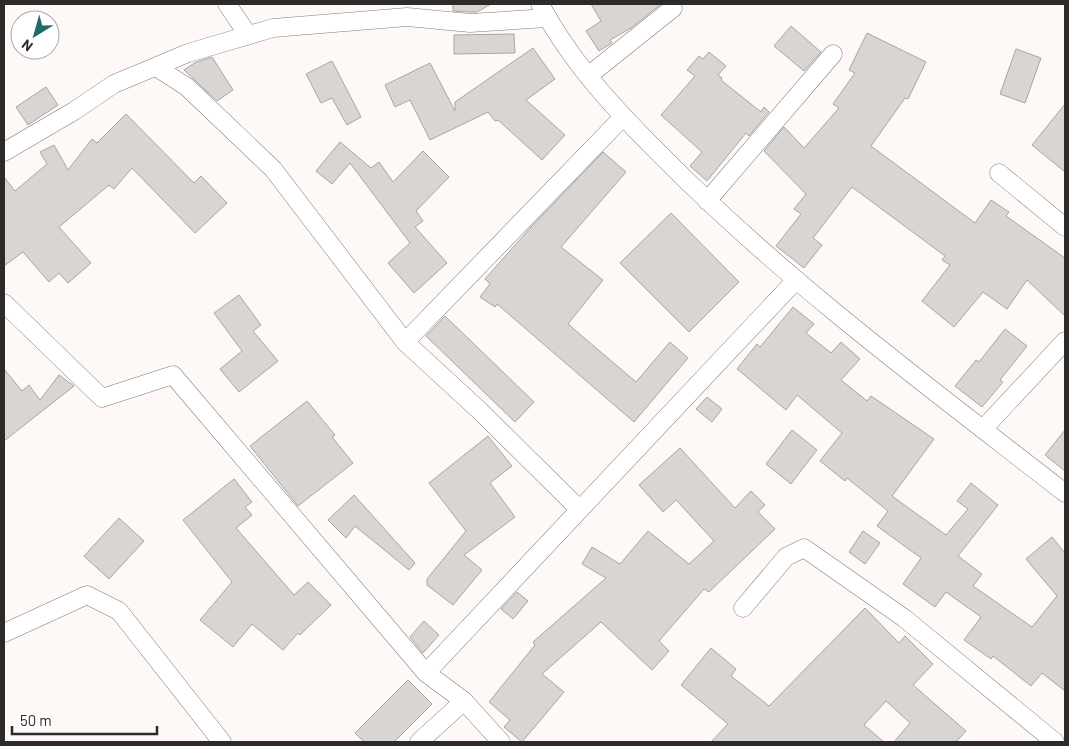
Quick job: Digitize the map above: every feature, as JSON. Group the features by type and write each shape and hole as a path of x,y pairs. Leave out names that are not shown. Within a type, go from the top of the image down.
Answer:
{"street":[{"path":"228,4 248,35"},
{"path":"588,76 672,8"},
{"path":"4,152 74,112 114,84 188,53 273,28 404,10 470,23 544,11 588,76 622,118 707,201 796,280 1065,493"},
{"path":"707,201 833,54"},
{"path":"156,67 187,87 273,169 405,342 478,410 578,509"},
{"path":"405,342 622,118"},
{"path":"999,173 1065,227"},
{"path":"426,673 578,509 796,280"},
{"path":"4,303 102,398 173,375 426,673 464,701 501,742"},
{"path":"983,429 1065,340"},
{"path":"743,608 786,557 804,548 904,618 1055,742"},
{"path":"4,633 87,596 119,611 222,742"},
{"path":"419,742 464,701"}],"building":[{"path":"453,4 491,4 477,12 470,12 453,11"},
{"path":"591,4 661,4 631,28 610,40 612,43 599,51 586,31 601,21"},
{"path":"791,26 821,52 804,71 774,46"},
{"path":"867,33 926,62 908,99 905,98 871,146 975,223 991,200 1009,212 1006,216 1065,258 1065,316 1027,280 1007,309 983,292 954,327 922,301 950,265 942,260 945,256 852,187 813,238 822,245 804,268 776,246 801,214 794,209 806,194 764,151 784,127 804,148 839,108 833,104 855,73 849,70"},
{"path":"514,34 515,53 454,54 454,35"},
{"path":"533,48 555,79 526,100 565,135 542,160 498,120 495,121 488,112 430,140 410,100 395,107 385,85 430,63 455,111 455,102"},
{"path":"1016,49 1041,58 1025,103 1000,94"},
{"path":"709,52 726,66 718,75 722,78 721,80 761,112 764,107 769,112 749,136 746,133 707,181 690,166 702,152 661,115 695,76 687,70 699,56 703,59"},
{"path":"212,57 233,90 217,101 184,70 196,62"},
{"path":"332,61 361,117 347,125 332,98 321,103 306,74"},
{"path":"46,87 58,105 28,125 16,107"},
{"path":"1065,104 1065,172 1032,145"},
{"path":"126,114 194,183 201,176 227,203 195,233 132,168 114,189 109,185 59,227 91,263 68,283 59,273 49,282 23,252 4,266 4,177 15,191 47,164 40,152 54,145 68,170 92,139 97,143"},
{"path":"340,142 371,168 379,162 393,182 423,151 449,177 416,211 423,221 415,227 447,263 414,293 388,263 410,243 350,163 332,184 316,171"},
{"path":"603,152 626,172 561,247 603,280 568,324 636,382 670,342 688,358 634,422 497,304 495,307 480,297 490,284 485,279 531,227"},
{"path":"671,213 739,282 689,332 620,263"},
{"path":"239,295 261,325 253,331 278,361 239,392 220,369 242,351 214,313"},
{"path":"793,307 814,324 806,333 831,353 841,342 860,359 841,380 867,401 871,396 934,439 892,496 946,535 968,509 957,501 971,483 998,505 958,556 982,574 973,586 1032,627 1057,596 1026,559 1052,537 1065,553 1065,691 1042,673 1031,686 993,656 991,659 964,640 981,617 946,592 935,607 903,584 921,558 877,526 888,511 847,478 845,481 820,461 842,433 797,395 786,410 737,369 757,344 760,347"},
{"path":"445,316 534,402 515,422 426,336"},
{"path":"1005,329 1027,346 1000,380 1003,382 982,407 955,386 976,360 979,362"},
{"path":"4,369 22,391 29,385 40,400 59,375 74,386 4,441"},
{"path":"707,397 722,409 712,422 696,409"},
{"path":"307,401 335,435 332,437 353,463 298,506 250,446"},
{"path":"792,430 817,450 791,484 766,464"},
{"path":"1065,430 1065,471 1045,455"},
{"path":"488,436 512,466 490,483 515,517 464,555 482,570 453,605 427,585 427,579 466,531 429,483"},
{"path":"680,448 735,508 751,491 765,505 758,512 775,529 709,592 704,589 659,641 669,651 652,670 601,622 542,674 564,692 522,742 504,727 510,720 489,702 535,645 533,642 606,578 582,564 592,547 620,564 648,531 689,564 714,541 676,500 663,512 639,485"},
{"path":"234,479 252,502 245,507 252,515 236,528 294,595 308,582 331,605 300,635 298,633 283,650 252,624 233,647 200,620 232,582 183,520"},
{"path":"354,495 415,563 409,570 355,526 346,538 328,520"},
{"path":"119,518 144,541 109,579 84,556"},
{"path":"863,531 880,543 865,564 849,552"},
{"path":"517,592 528,601 513,619 501,609"},
{"path":"865,608 899,643 905,636 933,664 913,685 966,731 956,742 894,742 910,723 886,701 864,725 884,742 711,742 728,724 681,685 711,648 736,669 731,676 769,706"},
{"path":"424,621 439,635 423,653 410,637"},
{"path":"408,680 432,704 394,742 364,742 355,733"}]}
